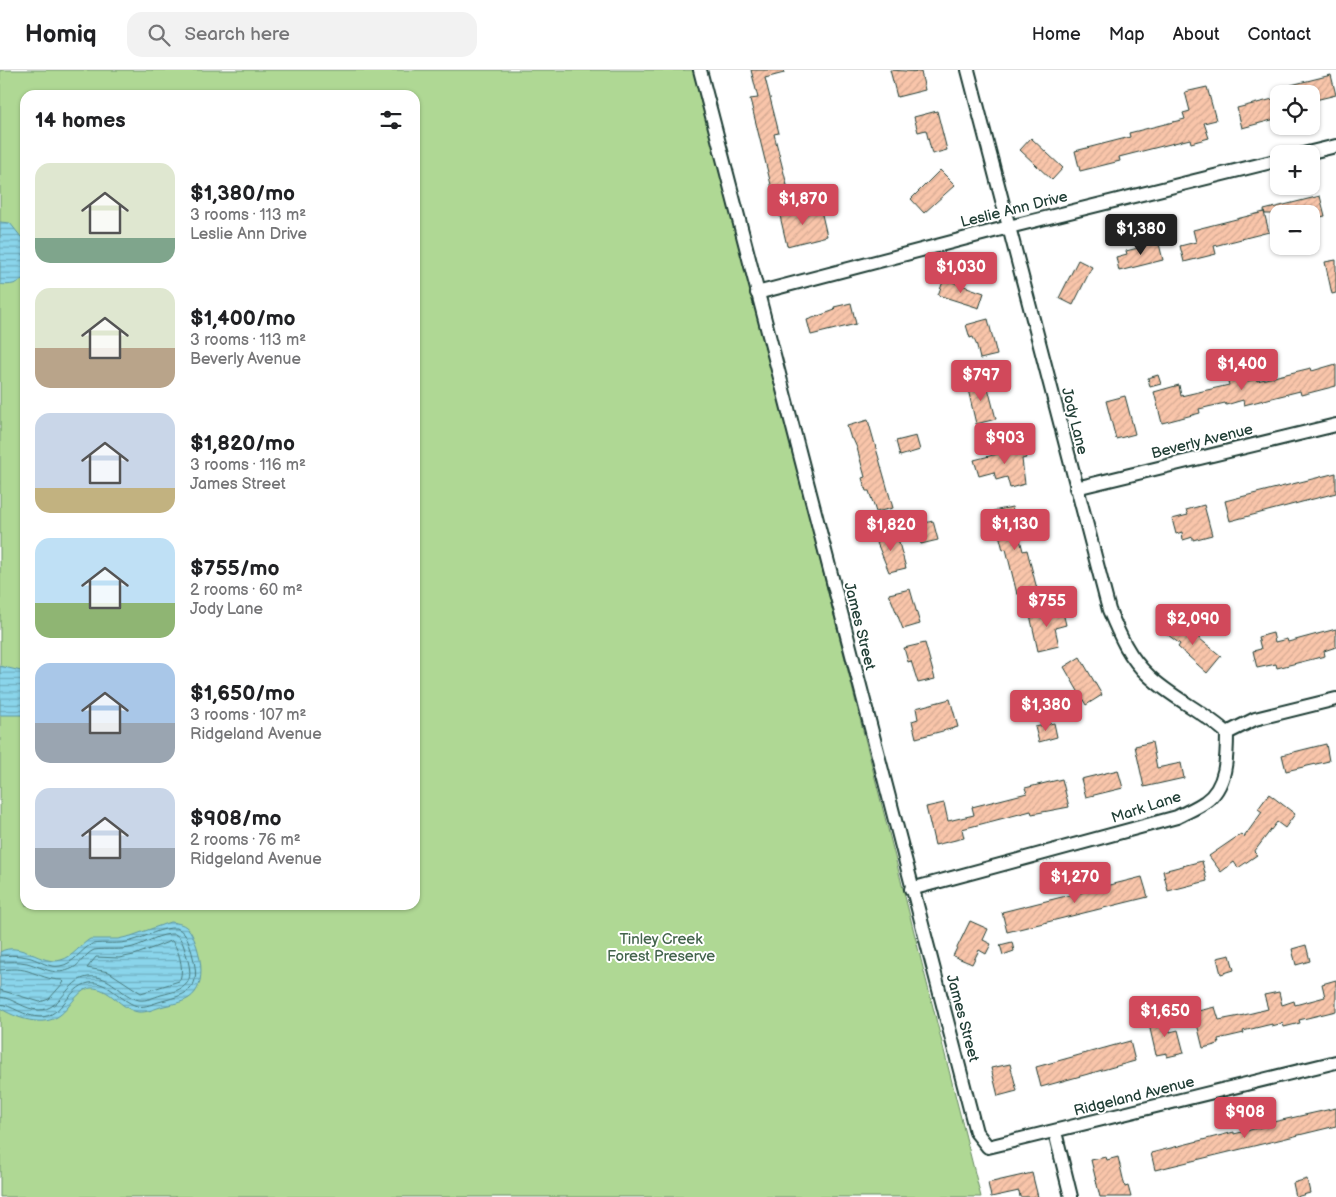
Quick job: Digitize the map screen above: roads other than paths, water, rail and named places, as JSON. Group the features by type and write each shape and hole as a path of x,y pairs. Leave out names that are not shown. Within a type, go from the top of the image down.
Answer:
{"street":[{"name":"James Street","path":"700,70 911,889 976,1132"},
{"name":"Jody Lane","path":"968,70 1109,610 1125,646 1148,676 1208,716 1227,733"},
{"path":"1320,150 1336,146"},
{"name":"Leslie Ann Drive","path":"757,293 1009,227 1270,162"},
{"name":"Beverly Avenue","path":"1076,488 1336,425"},
{"path":"1227,733 1256,720 1336,699"},
{"name":"Mark Lane","path":"911,889 1177,817 1207,802 1220,784 1227,763 1227,733"},
{"name":"Ridgeland Avenue","path":"976,1132 988,1147 1336,1062"},
{"path":"1055,1132 1071,1197"}],"water":[{"path":"0,222 10,223 20,236 20,281 7,285 0,284"},
{"path":"0,666 20,671 20,715 0,715"},
{"path":"170,922 181,924 190,931 199,956 201,976 199,984 195,992 186,1000 138,1012 126,1007 104,991 91,988 78,995 60,1015 46,1021 21,1018 0,1008 0,952 15,949 46,960 61,960 90,939 118,939"}],"park label":[{"name":"Tinley Creek Forest Preserve","path":"661,948"}]}
